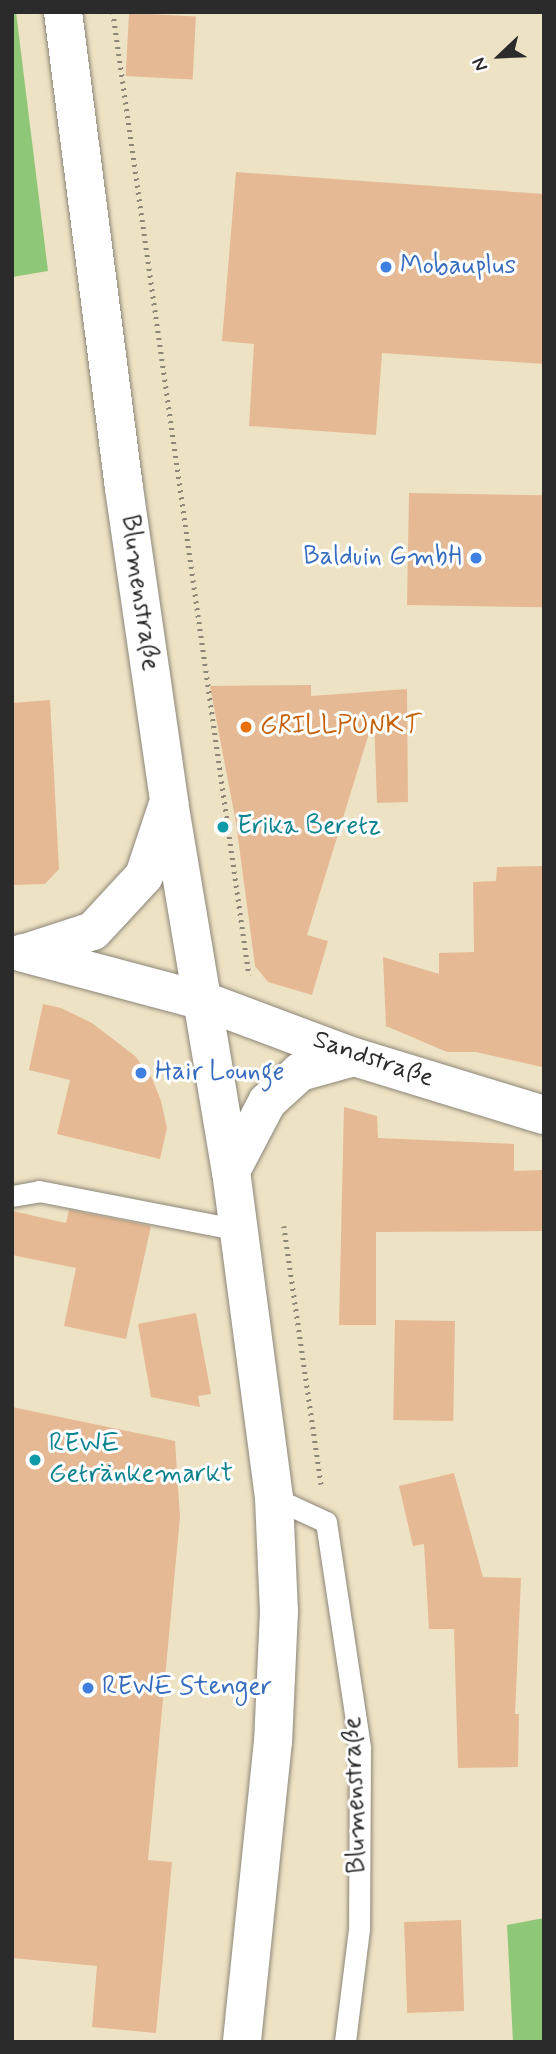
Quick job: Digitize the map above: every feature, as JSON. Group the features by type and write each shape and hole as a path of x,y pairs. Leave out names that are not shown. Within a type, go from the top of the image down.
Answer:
{"main road":[{"name":"Blumenstraße","path":"63,12 122,476 169,803 240,1230 274,1498 279,1611 273,1741 242,2042"},
{"path":"19,952 93,931 144,876 169,803"},
{"name":"Sandstraße","path":"19,952 204,1001 256,1018 354,1057 544,1115"},
{"path":"231,1171 267,1102 291,1079 300,1072 354,1057"}],"lane":[{"path":"12,1196 39,1191 240,1230"},
{"path":"274,1498 326,1522"},
{"name":"Blumenstraße","path":"326,1522 360,1748 359,1929 345,2042"}],"path":[{"path":"113,12 256,1018"},
{"path":"284,1224 326,1522"}],"green space":[{"path":"12,12 16,12 48,271 12,277"},
{"path":"544,1918 544,2042 513,2042 507,1925"}],"building":[{"path":"129,13 196,17 193,79 126,76"},
{"name":"Mobauplus","path":"236,172 544,194 544,364 382,353 376,435 249,426 254,344 222,341"},
{"name":"Balduin GmbH","path":"409,493 544,495 542,607 407,605"},
{"path":"311,685 311,696 407,689 408,802 377,803 374,717 307,935 328,941 312,995 268,982 255,966 236,823 210,686"},
{"path":"50,700 59,869 45,884 12,885 12,703"},
{"path":"544,866 542,1067 476,1052 447,1052 386,1026 383,957 439,974 439,953 474,952 473,882 496,881 497,867"},
{"path":"43,1004 61,1008 92,1023 135,1056 152,1078 167,1128 160,1159 57,1134 70,1080 29,1070"},
{"path":"344,1107 377,1116 378,1138 514,1144 514,1171 544,1170 544,1231 376,1232 376,1325 339,1325"},
{"path":"69,1210 151,1226 126,1339 64,1326 76,1268 12,1255 12,1211 66,1223"},
{"path":"196,1313 211,1394 198,1396 200,1407 151,1397 138,1324"},
{"path":"395,1320 455,1321 453,1421 393,1420"},
{"name":"REWE Stenger","path":"12,1407 175,1441 180,1517 148,1860 172,1862 156,2033 92,2027 97,1966 12,1958"},
{"path":"454,1473 483,1577 521,1578 515,1714 519,1714 518,1767 458,1768 454,1629 429,1629 424,1544 413,1546 399,1486"},
{"path":"461,1920 464,2011 407,2013 404,1922"}],"place":[{"name":"Mobauplus","path":"386,267"},
{"name":"Balduin GmbH","path":"476,558"},
{"name":"GRILLPUNKT","path":"246,727"},
{"name":"Erika Beretz","path":"223,827"},
{"name":"Hair Lounge","path":"141,1073"},
{"name":"REWE Getränkemarkt","path":"35,1460"},
{"name":"REWE Stenger","path":"88,1688"}]}
